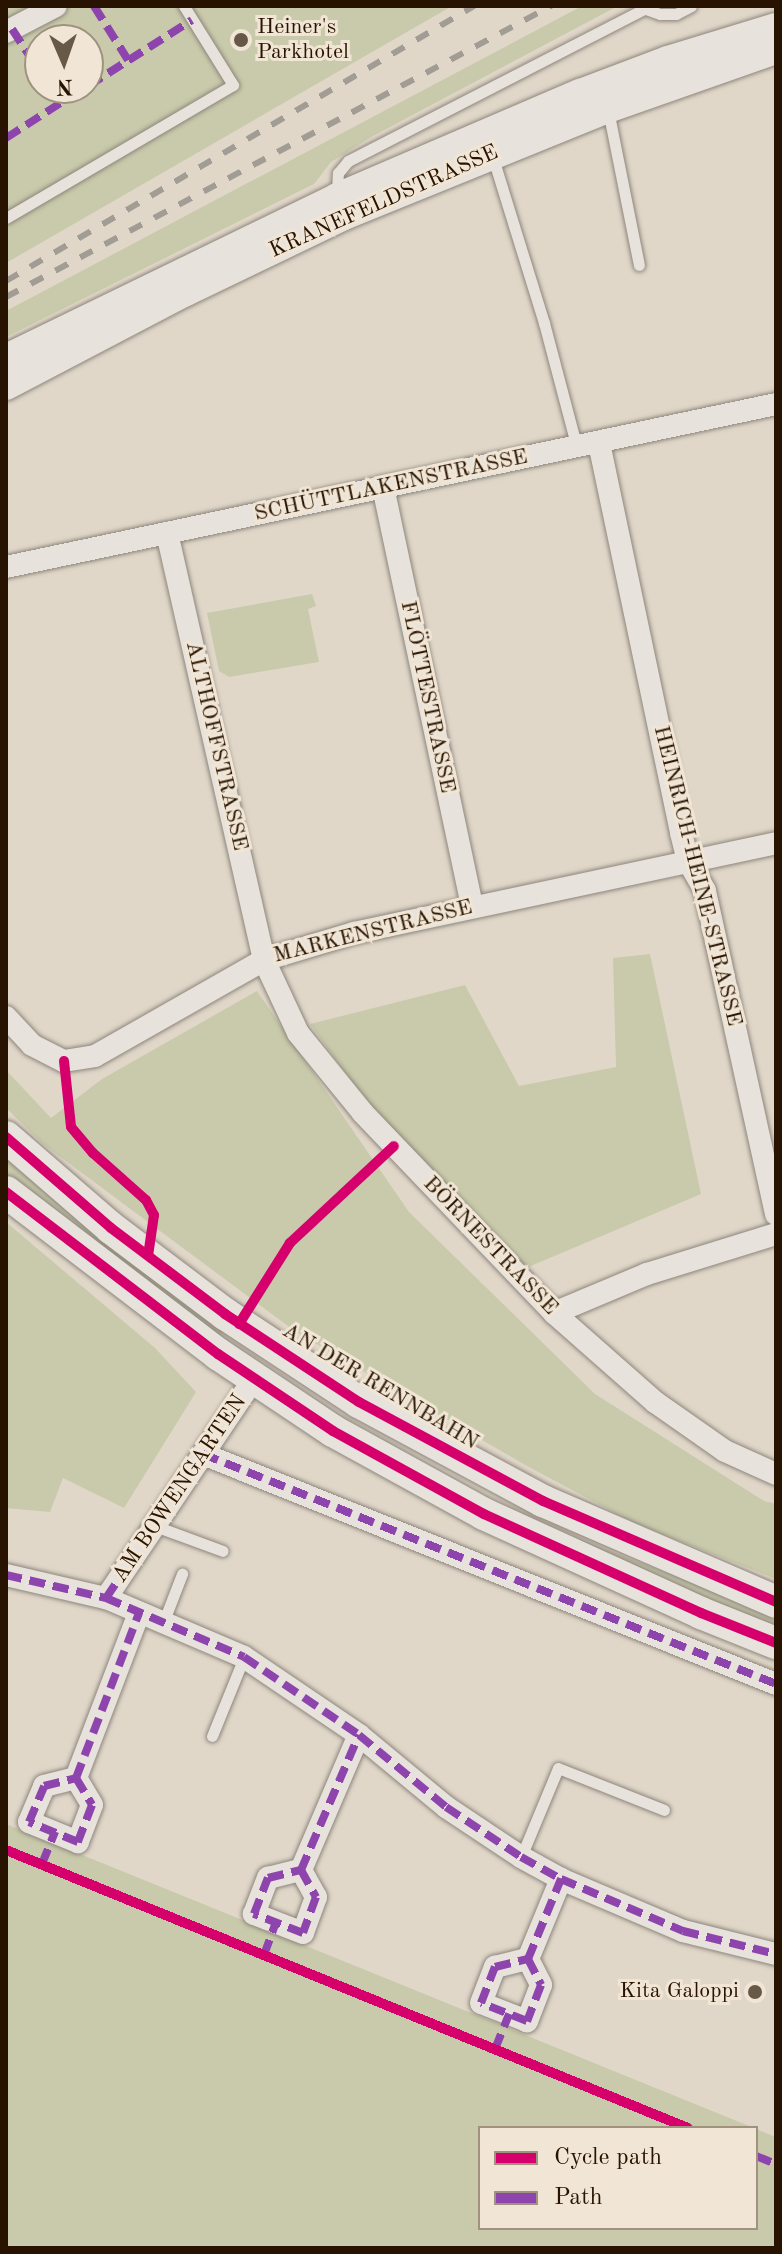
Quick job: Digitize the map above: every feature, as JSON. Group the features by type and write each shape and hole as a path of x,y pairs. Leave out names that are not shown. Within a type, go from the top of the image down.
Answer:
{"main road":[{"name":"AN DER RENNBAHN","path":"6,1137 111,1228 274,1349 359,1402 495,1478 776,1602"},
{"path":"6,1192 253,1380 333,1431 484,1514 701,1613 776,1643"}],"street":[{"path":"16,20 56,6"},
{"name":"KRANEFELDSTRASSE","path":"6,358 337,197 580,93 668,60 776,27"},
{"name":"KRANEFELDSTRASSE","path":"6,386 186,292 344,216 608,109 776,50"},
{"name":"SCHÜTTLAKENSTRASSE","path":"6,567 776,404"},
{"name":"HEINRICH-HEINE-STRASSE","path":"588,445 688,861 705,891 776,1214"},
{"name":"FLÖTTESTRASSE","path":"383,487 472,907"},
{"name":"ALTHOFFSTRASSE","path":"167,533 264,960"},
{"name":"MARKENSTRASSE","path":"6,1017 32,1045 64,1061 95,1056 264,960 354,933 776,843"},
{"name":"BÖRNESTRASSE","path":"264,960 298,1033 363,1113 554,1313 655,1402 725,1451 776,1474"},
{"path":"554,1313 647,1274 776,1234"},
{"path":"253,1380 274,1349"},
{"name":"AM BOWENGARTEN","path":"106,1598 253,1380"},
{"path":"203,1454 776,1684"},
{"name":"AM BOWENGARTEN","path":"6,1575 106,1598 244,1657 359,1735 446,1807 521,1857 561,1879 683,1931 776,1954"},
{"name":"AM BOWENGARTEN","path":"76,1778 139,1613"},
{"path":"301,1870 359,1735"},
{"path":"528,1959 561,1879"}],"lane":[{"path":"6,218 233,85 184,6"},
{"path":"337,197 338,173 348,161 648,7 660,14 676,14 691,6"},
{"path":"608,109 639,265"},
{"path":"492,154 544,323 588,445"},
{"path":"155,1526 223,1551"},
{"path":"163,1623 182,1574"},
{"path":"212,1736 244,1657"},
{"path":"521,1857 558,1768 664,1810"}],"green space":[{"path":"6,6 452,6 6,263"},
{"path":"582,6 618,6 373,136 331,162 314,184 6,337 6,311"},
{"path":"312,594 316,606 308,609 319,662 229,677 219,671 207,613"},
{"path":"650,954 701,1194 526,1268 379,1119 310,1024 465,985 519,1086 616,1067 613,958"},
{"path":"257,991 409,1212 595,1394 764,1501 776,1504 776,1579 634,1523 527,1466 296,1332 43,1144 6,1108 6,1070 51,1118 102,1079"},
{"path":"6,1152 225,1329 211,1347 6,1180"},
{"path":"6,1222 155,1348 196,1392 124,1508 63,1478 50,1512 6,1508"},
{"path":"369,1435 463,1488 570,1536 776,1614 776,1629 504,1513"},
{"path":"6,1824 749,2126 478,2126 478,2230 758,2230 758,2130 776,2137 776,2248 6,2248"}],"railway":[{"path":"6,281 474,6"},
{"path":"6,297 551,6"}],"marked path":[{"path":"94,6 128,60"},
{"path":"104,76 192,20"},
{"path":"12,29 24,47"},
{"path":"6,138 59,104"},
{"path":"203,1454 776,1684"},
{"path":"106,1598 122,1574"},
{"path":"6,1575 106,1598 244,1657 359,1735 446,1807 521,1857 561,1879 683,1931 776,1954"},
{"path":"76,1778 92,1805 78,1842 29,1822 44,1786 76,1778 139,1613"},
{"path":"301,1870 316,1897 303,1933 254,1914 268,1878 301,1870 359,1735"},
{"path":"42,1864 55,1832"},
{"path":"528,1959 541,1985 527,2021 481,2003 495,1967 528,1959 561,1879"},
{"path":"264,1955 276,1922"},
{"path":"495,2049 509,2014"},
{"path":"758,2157 776,2164"}],"cycle path":[{"path":"64,1061 71,1127 93,1153 146,1200 154,1215 148,1256"},
{"path":"6,1137 111,1228 225,1314 359,1402 543,1501 776,1602"},
{"path":"239,1324 290,1243 394,1146"},
{"path":"6,1192 218,1354 333,1431 484,1514 701,1613 776,1643"},
{"path":"6,1850 683,2126"}],"place":[{"name":"Heiner's Parkhotel","path":"241,40"},
{"name":"Kita Galoppi","path":"755,1992"}]}
